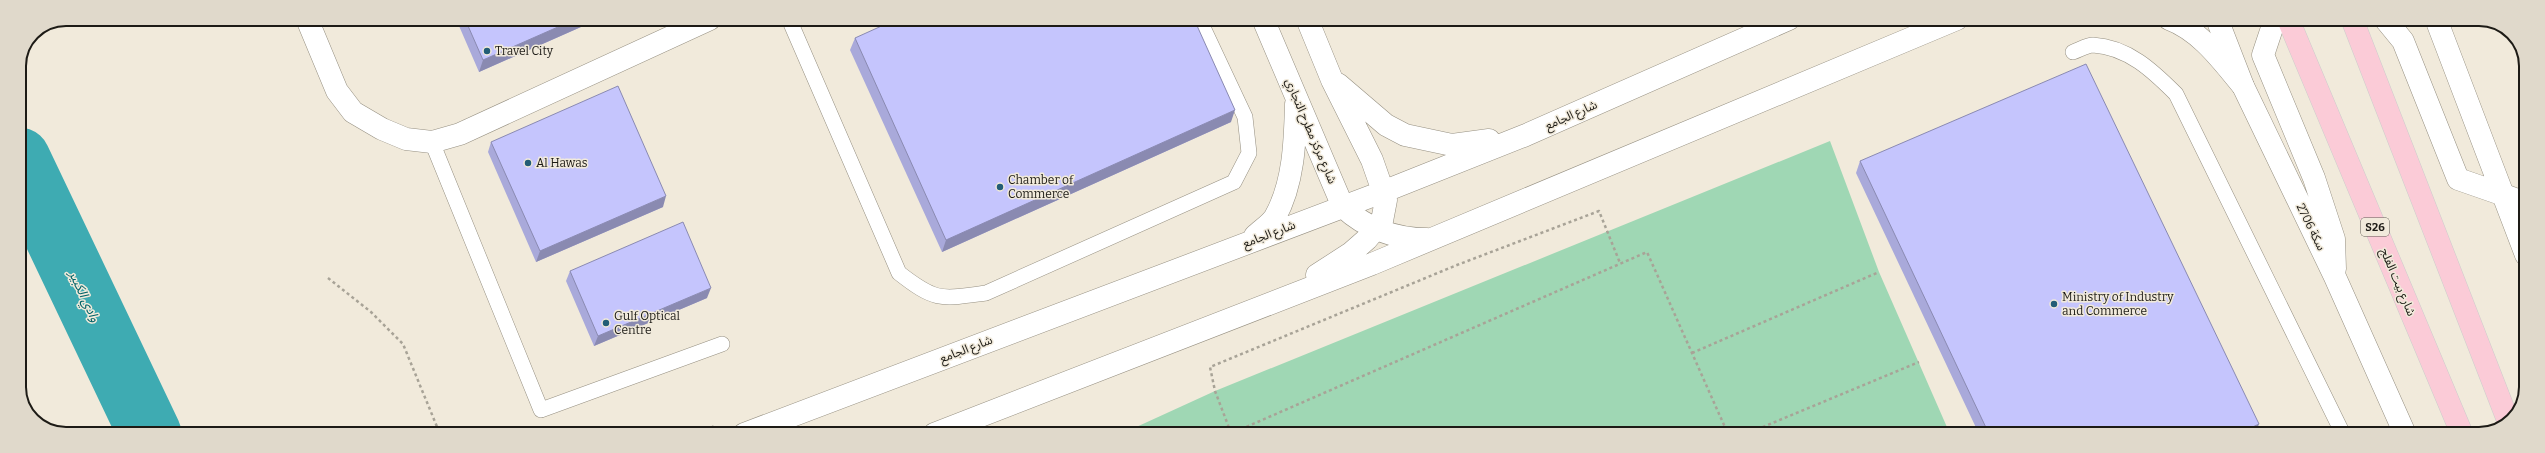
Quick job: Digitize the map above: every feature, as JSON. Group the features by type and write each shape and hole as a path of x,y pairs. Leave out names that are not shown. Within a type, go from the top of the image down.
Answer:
{"main road":[{"path":"310,26 337,91 353,112 382,129 406,139 432,142 460,134 695,26"},
{"name":"شارع مركز مطرح التجاري","path":"1266,26 1343,206 1358,220 1375,230 1404,237 1431,239"},
{"path":"1295,294 1322,271 1355,250 1375,230 1382,220 1386,200 1385,191 1332,80 1310,26"},
{"name":"شارع الجامع","path":"762,427 1385,191 1526,135 1773,26"},
{"path":"952,427 1295,294 1431,239 1940,26"},
{"path":"2184,26 2208,45 2243,86"},
{"name":"سكة 2706","path":"2220,26 2243,86 2335,277 2402,427"},
{"path":"2273,26 2263,55 2314,178 2334,239 2335,277"},
{"name":"شارع بيت الفلج","path":"2291,26 2459,427"},
{"path":"2355,26 2507,415"},
{"path":"2391,26 2403,41 2458,179 2519,200"},
{"path":"2439,26 2519,236"},
{"path":"1332,80 1386,125 1405,135 1452,145 1526,135"},
{"path":"1246,243 1275,218 1284,192 1295,152 1296,95"}],"lane":[{"path":"792,26 899,272 921,290 945,298 986,293 1234,182 1250,153 1245,117 1202,26"},
{"path":"2073,52 2092,45 2120,52 2147,64 2176,94 2340,427"},
{"path":"432,142 541,410 722,344"}],"path":[{"path":"1228,427 1215,391 1210,367 1457,265 1600,211 1620,263"},
{"path":"1247,427 1647,252 1725,427"},
{"path":"1692,353 1880,272"},
{"path":"328,278 371,312 402,344 437,427"},
{"path":"1763,427 1919,362"}],"green space":[{"path":"1830,141 1879,272 1947,427 1136,427 1215,391"}],"building":[{"path":"468,26 560,26 483,60"},
{"name":"Chamber of Commerce","path":"882,26 1197,26 1235,110 946,240 855,38"},
{"name":"Ministry of Industry and Commerce","path":"2086,64 2259,424 2253,427 1986,427 1860,161"},
{"path":"618,86 666,196 540,251 491,142"},
{"path":"683,222 711,288 598,336 570,271"}],"waterway":[{"name":"وادي الكبير","path":"26,174 147,427"}],"place":[{"name":"Travel City","path":"487,51"},
{"name":"Al Hawas","path":"528,163"},
{"name":"Chamber of Commerce","path":"1000,187"},
{"name":"Ministry of Industry and Commerce","path":"2054,304"},
{"name":"Gulf Optical Centre","path":"606,323"}]}
